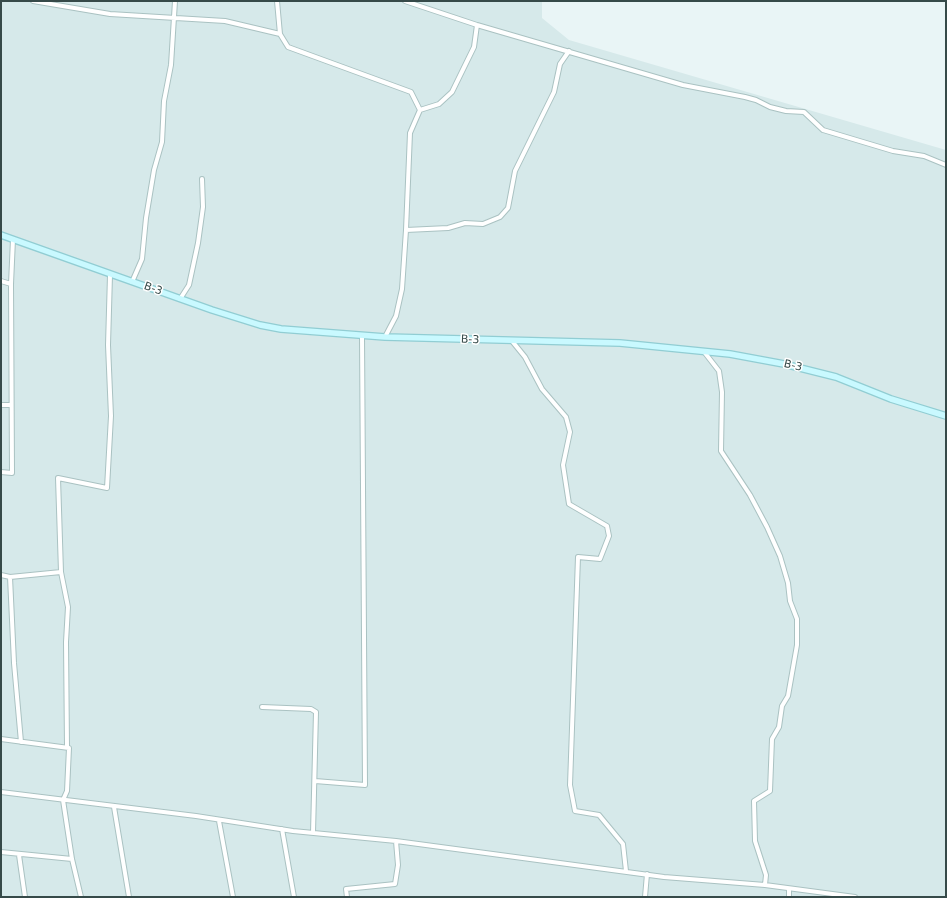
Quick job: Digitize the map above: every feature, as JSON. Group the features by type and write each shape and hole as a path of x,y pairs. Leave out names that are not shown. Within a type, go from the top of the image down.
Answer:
{"main road":[{"name":"B-3","path":"1,235 180,299 260,325 281,330 385,337 620,343 706,353 730,354 768,361 836,377 891,399 946,416"}],"street":[{"path":"33,1 110,14 226,21 280,34"},
{"path":"42,2 48,1"},
{"path":"132,282 142,259 146,218 154,170 162,142 164,101 171,65 175,1"},
{"path":"277,1 280,34 288,47 411,92 420,110"},
{"path":"405,1 477,25 569,50 683,85 745,97 756,100 770,107 804,112 823,130 893,151 924,156 946,165"},
{"path":"385,337 396,316 402,289 410,133 420,110 439,104 452,92 474,47 477,25"},
{"path":"406,230 448,228 465,223 483,224 500,218 508,208 515,171 554,92 560,64 569,50"},
{"path":"180,299 189,285 196,250 203,207 202,179"},
{"path":"1,472 12,472 11,284 13,239"},
{"path":"81,897 72,860 63,800 67,791 69,748 67,747 66,649 68,607 61,572 58,478 108,488 111,416 108,345 110,275"},
{"path":"1,281 11,284"},
{"path":"315,781 365,785 362,336"},
{"path":"512,341 525,357 542,389 566,417 570,432 563,465 569,504 607,526 609,536 600,559 578,558 570,785 575,811 599,815 623,844 626,871"},
{"path":"706,353 719,371 722,392 721,451 750,495 767,527 780,556 788,583 790,602 797,619 797,645 788,696 782,706 779,728 772,739 770,791 754,801 755,841 766,875 765,885"},
{"path":"1,405 11,405"},
{"path":"1,575 10,576 61,572"},
{"path":"10,576 14,663 21,742"},
{"path":"262,707 311,709 316,712 313,833"},
{"path":"1,739 67,747"},
{"path":"1,792 313,833 396,841 566,865 626,871 706,882 765,885 856,897"},
{"path":"114,807 129,897"},
{"path":"219,821 233,897"},
{"path":"282,829 294,897"},
{"path":"347,897 346,890 395,884 398,865 396,841"},
{"path":"1,852 72,860"},
{"path":"19,855 25,897"},
{"path":"645,897 647,874"},
{"path":"789,889 789,897"}],"shaded area":[{"path":"1,1 542,1 542,18 569,40 946,150 946,897 1,897"}]}
